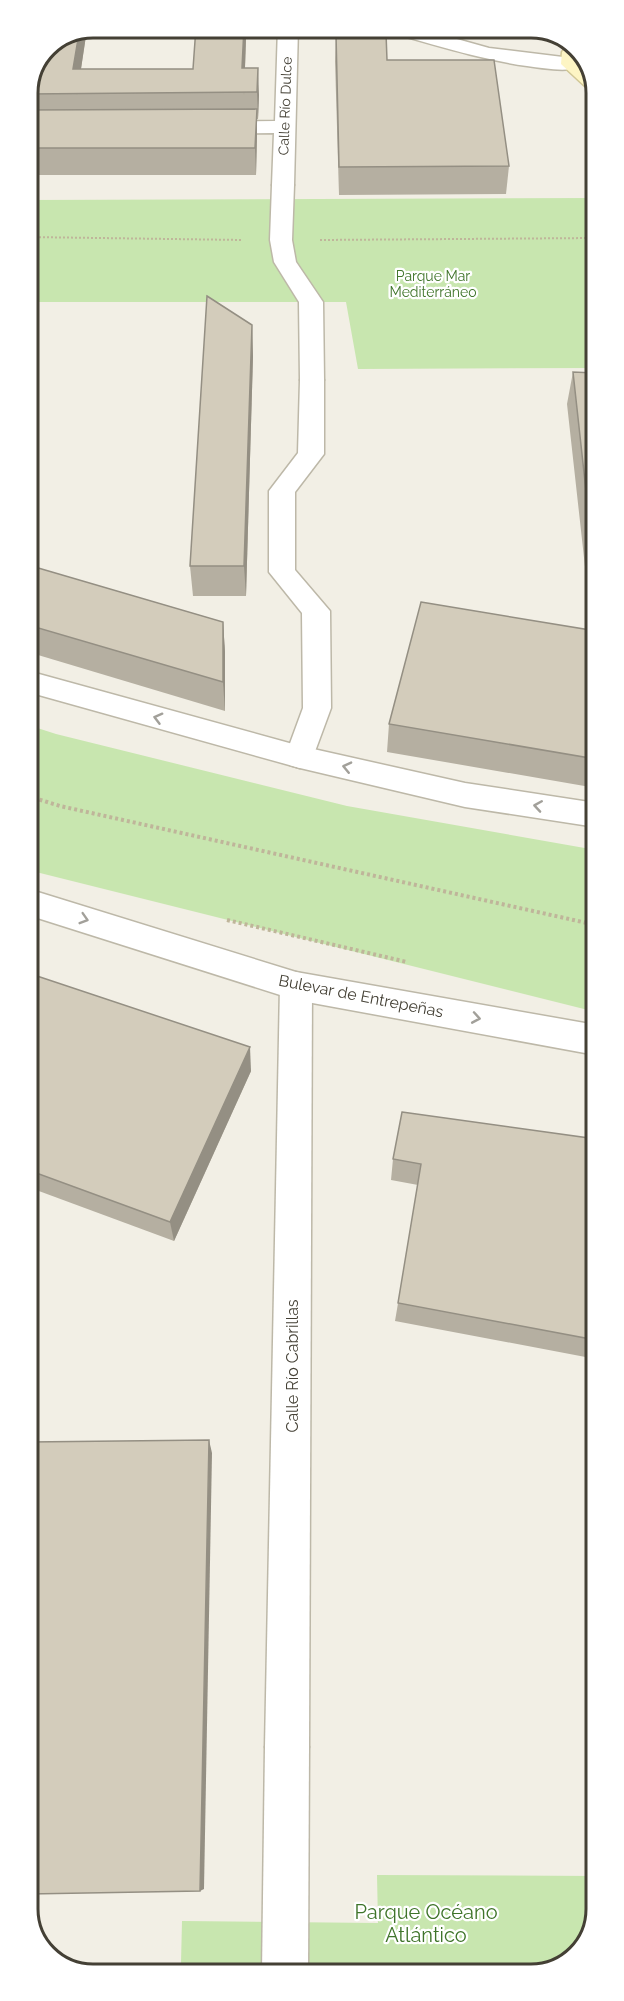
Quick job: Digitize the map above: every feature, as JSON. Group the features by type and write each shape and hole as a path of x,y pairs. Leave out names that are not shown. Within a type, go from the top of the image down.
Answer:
{"street":[{"name":"Calle Río Dulce","path":"288,38 281,240 285,262 311,302 311,454 282,491 282,572 316,611 317,708 300,757"},
{"path":"431,38 487,54 538,62 571,56"},
{"path":"191,128 284,127"},
{"path":"38,685 300,757 465,795 586,813"},
{"name":"Bulevar de Entrepeñas","path":"38,905 296,986 586,1038"},
{"name":"Calle Río Cabrillas","path":"285,1963 296,986"}],"path":[{"path":"38,799 60,806 586,923"},
{"path":"226,919 410,962"}],"green space":[{"name":"Parque Mar Mediterráneo","path":"586,198 586,368 358,369 346,302 38,302 38,200"},
{"path":"38,728 347,806 586,848 586,1010 38,872"},
{"name":"Parque Océano Atlántico","path":"377,1875 586,1876 586,1916 581,1933 568,1950 546,1962 532,1964 89,1963 181,1963 182,1921 378,1923"}],"building":[{"path":"195,38 243,38 242,68 258,68 257,92 38,94 42,71 47,62 62,47 78,40 73,69 193,69"},
{"path":"336,38 386,38 387,60 494,60 509,166 339,167"},
{"path":"257,109 255,148 38,148 38,110"},
{"path":"207,296 252,325 244,566 190,566"},
{"path":"573,372 586,373 586,491"},
{"path":"38,568 223,622 223,682 38,628"},
{"path":"421,602 586,629 586,757 389,724"},
{"path":"38,976 250,1047 170,1222 38,1174"},
{"path":"402,1112 586,1138 586,1338 398,1303 421,1164 393,1159"},
{"path":"209,1440 200,1891 38,1894 38,1442"}]}
